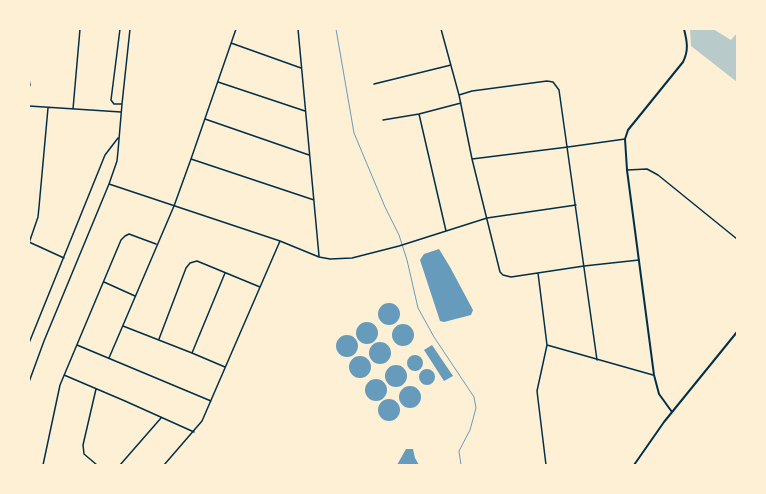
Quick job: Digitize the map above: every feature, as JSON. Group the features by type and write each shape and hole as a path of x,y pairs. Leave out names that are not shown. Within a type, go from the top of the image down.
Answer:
{"street":[{"path":"73,109 80,29"},
{"path":"120,29 111,100 114,104 122,104"},
{"path":"29,382 44,341 109,184 116,161 130,29"},
{"path":"109,358 174,206 236,29"},
{"path":"298,29 319,257"},
{"path":"441,29 461,103 472,159 500,272 511,277 584,266 639,260"},
{"path":"672,412 659,394 654,375 627,170 625,139 628,130 683,62 686,55 688,41 684,29"},
{"path":"231,44 301,68"},
{"path":"374,84 451,65"},
{"path":"29,79 29,87"},
{"path":"459,95 472,91 547,81 553,82 561,94 597,360"},
{"path":"218,82 305,110"},
{"path":"383,120 419,114 461,103"},
{"path":"29,106 122,112"},
{"path":"48,108 38,217 29,242 64,258"},
{"path":"419,114 446,231"},
{"path":"205,119 309,155"},
{"path":"29,343 105,155 119,137"},
{"path":"472,159 625,139"},
{"path":"191,159 314,200"},
{"path":"627,170 648,169 658,174 737,239"},
{"path":"109,184 280,241 319,257 330,259 352,258 398,246 487,218 576,205"},
{"path":"43,465 59,390 76,345 121,240 129,234 157,244"},
{"path":"164,465 202,422 280,241"},
{"path":"159,339 188,265 196,261 260,287"},
{"path":"192,353 225,273"},
{"path":"538,273 547,345 537,390 546,465"},
{"path":"104,282 135,296"},
{"path":"123,326 159,339 225,368"},
{"path":"634,465 648,443 672,412 737,332"},
{"path":"76,345 211,400"},
{"path":"547,345 654,375"},
{"path":"64,376 96,388 194,432"},
{"path":"96,388 83,445 84,454 97,465"},
{"path":"120,465 161,418"}],"shaded area":[{"path":"690,29 713,29 731,40 737,33 737,82 691,46"}],"water":[{"path":"439,249 473,310 471,315 444,322 440,321 420,260 424,254"},
{"path":"385,303 393,303 400,310 400,318 393,325 385,325 378,318 378,310"},
{"path":"363,322 371,322 378,329 378,337 371,344 363,344 356,337 356,329"},
{"path":"399,324 407,324 414,331 414,339 407,346 399,346 392,339 392,331"},
{"path":"343,335 351,335 358,342 358,350 351,357 343,357 336,350 336,342"},
{"path":"376,342 384,342 391,349 391,357 384,364 376,364 369,357 369,349"},
{"path":"432,345 453,376 444,381 424,350"},
{"path":"412,355 418,355 423,360 421,369 418,371 412,371 407,366 407,360"},
{"path":"356,356 364,356 371,363 371,371 364,378 356,378 349,371 349,363"},
{"path":"392,365 400,365 407,372 407,380 400,387 392,387 385,380 385,372"},
{"path":"424,369 430,369 435,374 433,383 430,385 424,385 419,380 419,374"},
{"path":"372,379 380,379 387,386 387,394 380,401 372,401 365,394 365,386"},
{"path":"406,386 414,386 421,393 421,401 414,408 406,408 399,401 399,393"},
{"path":"385,399 393,399 400,406 400,414 393,421 385,421 378,414 378,406"},
{"path":"406,449 413,449 415,458 419,465 397,465"}],"waterway":[{"path":"336,29 354,133 385,207 399,235 407,260 418,308 434,337 474,397 476,408 470,430 459,451 461,465"}]}
